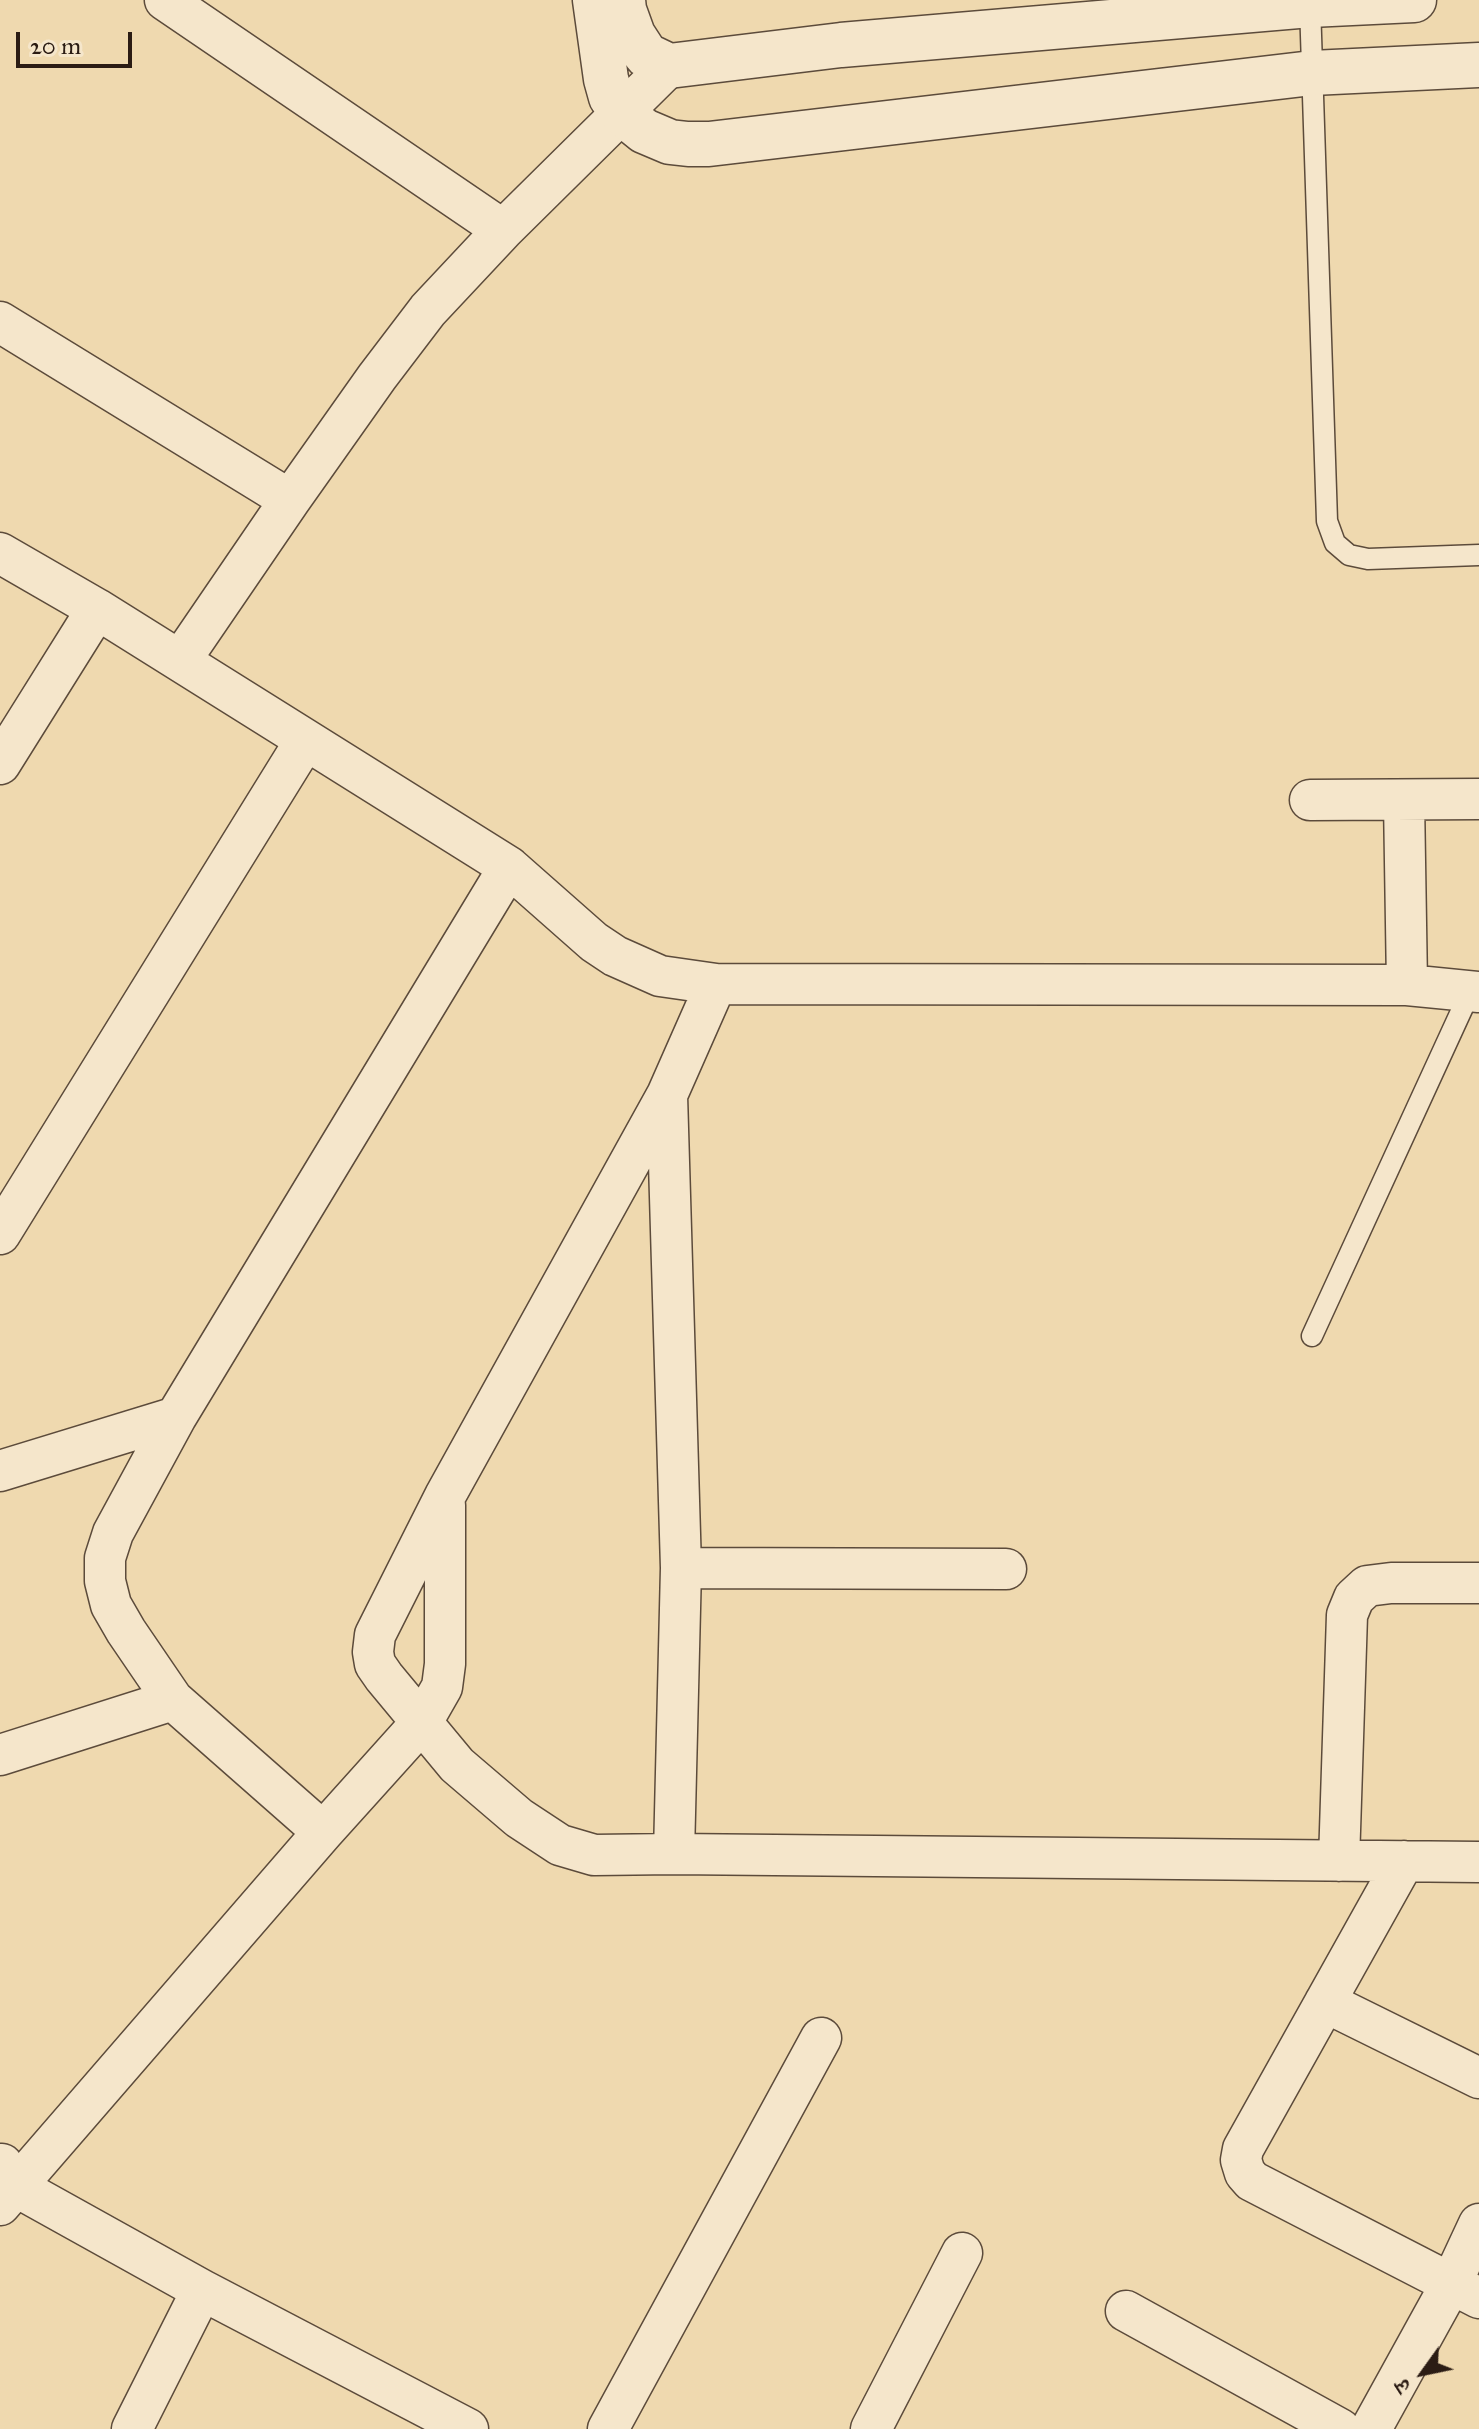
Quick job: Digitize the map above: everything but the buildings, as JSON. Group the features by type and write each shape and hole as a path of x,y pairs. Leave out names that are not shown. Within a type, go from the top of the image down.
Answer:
{"street":[{"path":"165,0 503,230"},
{"path":"595,0 611,97 623,114 644,131 670,142 709,144 1312,73 1479,65"},
{"path":"623,0 624,10 639,45 646,55 669,66 841,45 1310,5 1414,0"},
{"path":"180,661 290,500 428,310 503,230 669,66"},
{"path":"0,322 290,500"},
{"path":"0,553 97,609 509,867 594,942 615,956 660,976 716,984 1407,985 1475,992"},
{"path":"0,764 97,609"},
{"path":"0,1234 305,741"},
{"path":"1310,800 1479,799"},
{"path":"1404,800 1407,985"},
{"path":"323,1832 173,1700 111,1605 105,1581 105,1558 113,1533 176,1417 509,867"},
{"path":"716,984 667,1095 445,1496 375,1635 375,1664 457,1765 519,1818 560,1845 594,1855 1479,1862"},
{"path":"667,1095 681,1568 674,1854"},
{"path":"0,1471 176,1417"},
{"path":"445,1496 445,1664 442,1687 422,1722 5,2184 202,2290 405,2415 468,2429"},
{"path":"681,1568 1006,1569"},
{"path":"1339,1861 1347,1615 1354,1598 1367,1586 1391,1583 1479,1583"},
{"path":"0,1755 173,1700"},
{"path":"1404,1861 1243,2149 1241,2160 1245,2173 1252,2181 1465,2291"},
{"path":"1325,2002 1479,2078"},
{"path":"608,2429 821,2038"},
{"path":"1371,2429 1465,2291 1479,2224"},
{"path":"871,2429 962,2253"},
{"path":"132,2429 202,2290"},
{"path":"1126,2311 1340,2429"}],"lane":[{"path":"1310,5 1327,521 1335,543 1349,555 1368,559 1479,555"},
{"path":"1312,1336 1475,992"}]}
